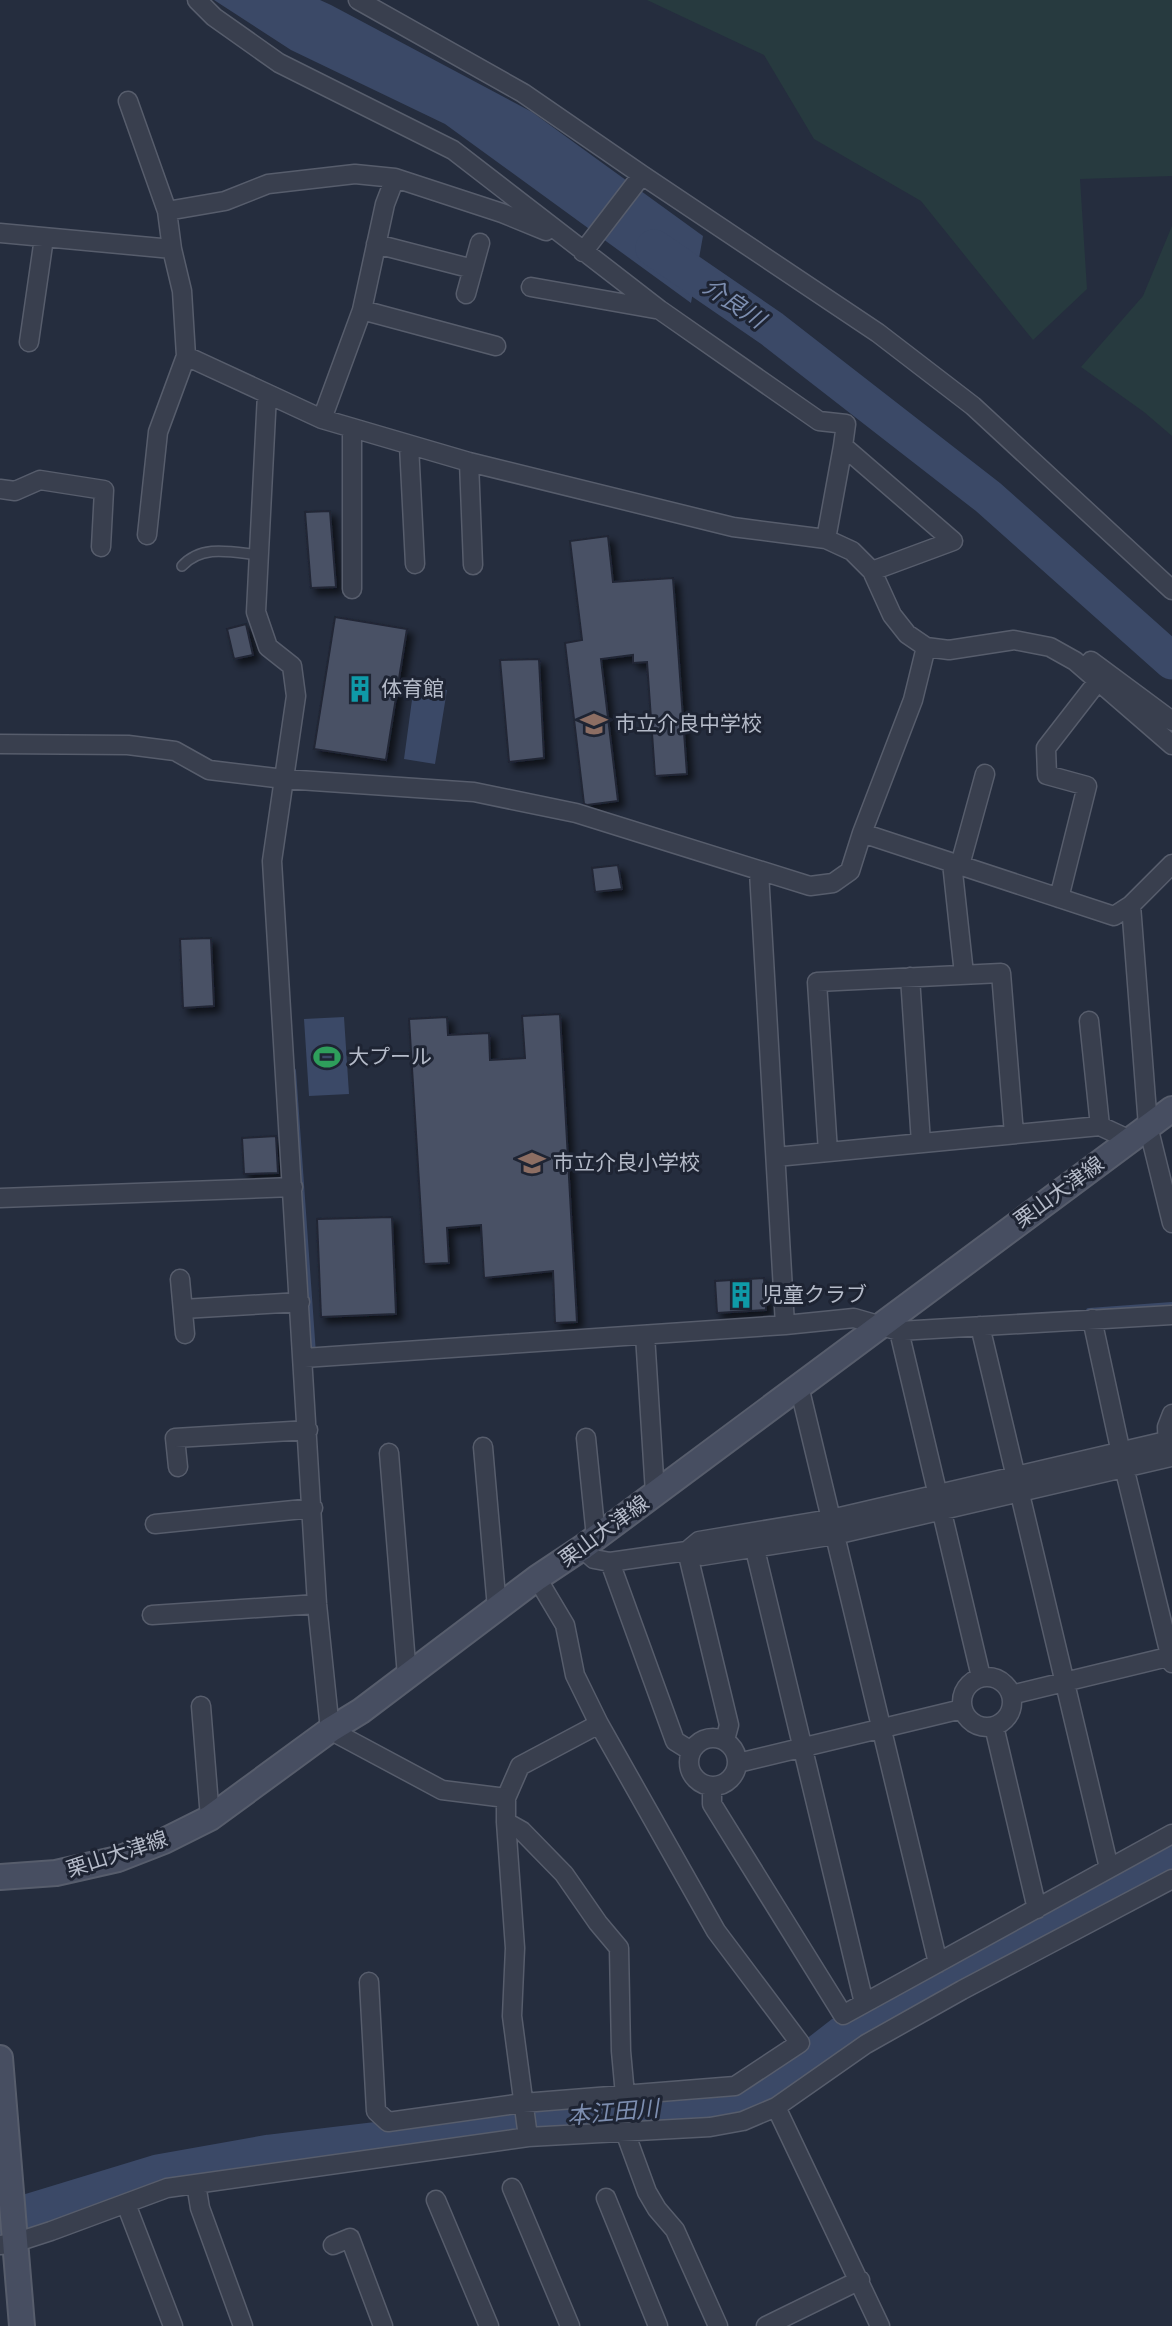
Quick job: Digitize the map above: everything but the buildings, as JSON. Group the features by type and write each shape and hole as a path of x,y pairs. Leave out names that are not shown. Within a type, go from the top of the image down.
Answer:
{"main road":[{"name":"栗山大津線","path":"0,1877 56,1873 118,1858 164,1841 210,1818 360,1711 799,1386 889,1328 1172,1109"},
{"path":"0,2058 10,2232 22,2326"}],"street":[{"path":"198,0 214,17 279,63 453,150 583,253 819,421 846,424 827,539"},
{"path":"358,0 523,93 637,182 878,333 973,406 1172,590"},
{"path":"128,101 167,211 182,291 186,356 158,432 147,535"},
{"path":"167,211 225,201 268,184 355,174 395,178 502,213 569,241"},
{"path":"321,419 362,310 385,204 395,178"},
{"path":"583,253 637,182"},
{"path":"0,233 172,249"},
{"path":"29,342 44,239"},
{"path":"466,294 480,243"},
{"path":"376,244 473,269"},
{"path":"531,287 660,310"},
{"path":"362,310 496,346"},
{"path":"186,356 321,419 468,463 733,527 827,539 852,551 872,571 892,615 907,634 926,647 949,650 1014,640 1050,647 1075,662 1172,745"},
{"path":"267,394 256,612 268,647 292,666 296,696 272,861 317,1604 330,1730 442,1790 506,1798"},
{"path":"352,428 352,589"},
{"path":"409,445 415,564"},
{"path":"844,446 953,541 872,571"},
{"path":"468,463 474,565"},
{"path":"0,489 15,491 40,480 104,490 101,547"},
{"path":"0,744 128,745 175,751 209,770 284,779 486,795 576,813 810,886 833,883 850,871 913,700 926,647"},
{"path":"1075,662 1084,656 1172,721"},
{"path":"1059,898 1087,786 1047,775 1046,748 1098,681"},
{"path":"964,974 956,864 985,774"},
{"path":"862,833 1114,916 1131,905 1172,864"},
{"path":"759,872 785,1325"},
{"path":"1131,905 1139,1133 1169,1198 1172,1223"},
{"path":"828,1152 817,982 1001,973 1014,1134"},
{"path":"910,977 921,1143"},
{"path":"1090,1021 1100,1126"},
{"path":"776,1157 1100,1126 1139,1133"},
{"path":"0,1198 293,1187"},
{"path":"180,1279 185,1334"},
{"path":"183,1309 300,1301"},
{"path":"304,1358 854,1318 889,1328 980,1326 1172,1315"},
{"path":"1011,1695 1171,1658 1091,1319"},
{"path":"980,1326 1110,1868"},
{"path":"889,1328 940,1501 981,1677"},
{"path":"645,1335 656,1493"},
{"path":"799,1386 938,1963"},
{"path":"586,1438 589,1542 594,1559 610,1563 687,1551 702,1556 752,1540 833,1527 1122,1459 1170,1452 1167,1427 1172,1414"},
{"path":"178,1467 175,1438 308,1430"},
{"path":"483,1447 497,1608"},
{"path":"389,1453 407,1676"},
{"path":"155,1524 313,1508"},
{"path":"752,1540 864,2003"},
{"path":"687,1551 729,1725 725,1740"},
{"path":"610,1563 675,1741 691,1751"},
{"path":"369,1982 376,2111 388,2122 523,2103 736,2086 800,2043 716,1931 599,1724 575,1675 565,1625 537,1578"},
{"path":"152,1615 317,1604"},
{"path":"989,1676 1003,1682 1011,1695 1012,1703 1007,1717 994,1726 978,1726 962,1709 965,1689 981,1677 989,1676"},
{"path":"201,1706 210,1818"},
{"path":"738,1763 962,1709"},
{"path":"528,2137 512,2016 515,1948 506,1798 520,1766 599,1724"},
{"path":"994,1726 1037,1909"},
{"path":"703,1740 725,1740 733,1748 738,1763 737,1770 727,1783 712,1787 692,1776 689,1768 691,1751 703,1740"},
{"path":"712,1787 712,1804 843,2015 1172,1834"},
{"path":"506,1822 522,1831 564,1874 619,1948 621,2052 625,2095"},
{"path":"10,2232 126,2204 167,2188 528,2137 710,2127 743,2121 776,2107 866,2044 1172,1879"},
{"path":"776,2107 880,2326"},
{"path":"625,2132 647,2192 675,2230 718,2326"},
{"path":"196,2184 200,2208 243,2326"},
{"path":"512,2188 570,2326"},
{"path":"606,2198 658,2326"},
{"path":"436,2200 489,2326"},
{"path":"126,2204 173,2326"},
{"path":"333,2245 350,2238 383,2326"},
{"path":"766,2326 860,2280"}],"lane":[{"path":"182,566 191,557 206,551 259,555"}],"green space":[{"path":"647,0 1172,0 1172,176 1080,179 1087,289 1033,340 921,201 814,139 764,55"},
{"path":"1172,226 1172,436 1144,412 1081,367 1143,296"}],"water":[{"path":"214,0 320,0 532,112 703,236 691,303 445,124 291,50"},
{"path":"414,685 447,690 435,764 404,759"},
{"name":"大プール","path":"344,1017 349,1094 309,1096 304,1019"}],"waterway":[{"name":"介良川","path":"654,248 772,329 988,497 1172,661"},
{"path":"293,1071 313,1354"},
{"path":"1089,1311 1172,1305"},
{"name":"本江田川","path":"0,2221 158,2173 270,2153 396,2138 493,2122 722,2102 786,2078 843,2034 963,1974 1130,1876 1172,1855"}],"place":[{"name":"体育館","path":"360,689"},
{"name":"市立介良中学校","path":"594,724"},
{"name":"大プール","path":"327,1057"},
{"name":"市立介良小学校","path":"532,1163"},
{"name":"児童クラブ","path":"741,1295"}]}
